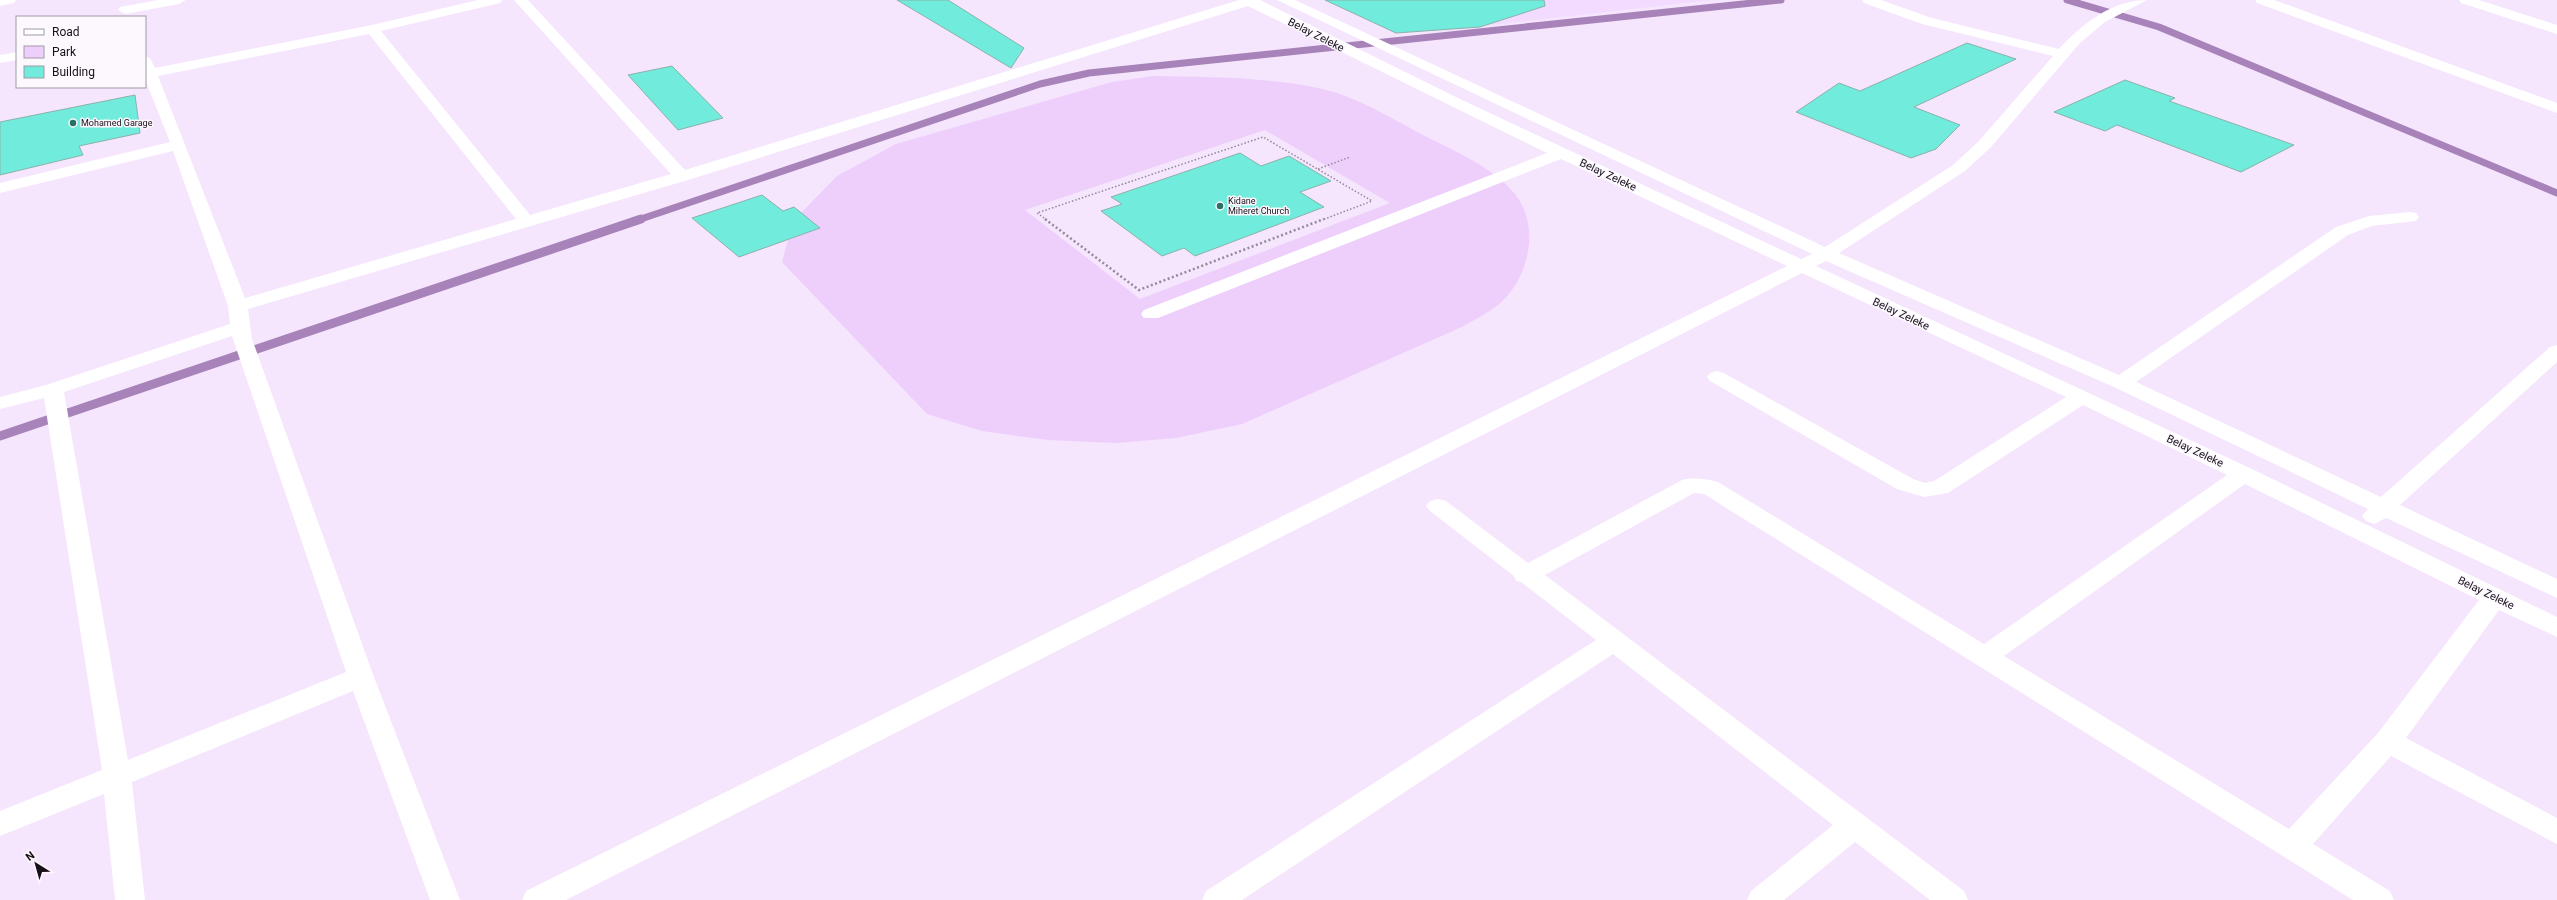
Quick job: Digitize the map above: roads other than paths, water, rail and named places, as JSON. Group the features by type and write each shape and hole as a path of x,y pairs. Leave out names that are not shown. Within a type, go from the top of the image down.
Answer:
{"street":[{"path":"0,2 9,0"},
{"path":"124,9 179,0"},
{"path":"445,900 361,677 250,364 241,333 238,306 179,144 148,67 372,29 495,0"},
{"path":"521,0 682,176"},
{"path":"238,306 682,176 1249,0"},
{"name":"Belay Zeleke","path":"1249,0 1355,55 1802,268 2244,474 2557,628"},
{"name":"Belay Zeleke","path":"1284,0 1826,254 2121,383 2557,589"},
{"path":"1869,0 1927,21 2062,54"},
{"path":"537,900 1802,268 1959,168 1985,144 2075,40 2100,19 2140,0"},
{"path":"2262,0 2557,108"},
{"path":"2466,0 2557,30"},
{"path":"2496,10 2512,0"},
{"path":"372,29 527,222"},
{"path":"0,59 16,56"},
{"path":"0,188 179,144"},
{"path":"1151,314 1561,153"},
{"path":"2121,383 2342,231 2369,221 2410,217"},
{"path":"0,403 53,389 241,333"},
{"path":"2359,531 2383,507 2557,352"},
{"path":"1717,377 1905,484 1924,490 1940,488 2081,397"},
{"path":"53,389 117,777 130,900"},
{"path":"1986,655 2244,474"},
{"path":"1525,574 1690,486 1701,484 1710,487 1986,655 2379,900"},
{"path":"1438,506 1953,900"},
{"path":"2292,846 2388,741 2495,597"},
{"path":"1217,900 1614,641"},
{"path":"0,824 361,677"},
{"path":"2388,741 2557,832"},
{"path":"1762,900 1854,825"}],"waterway":[{"path":"638,220 1040,84 1089,73 1781,0"},
{"path":"2067,0 2159,27 2557,193"},
{"path":"0,436 641,219"}],"place":[{"name":"Mohamed Garage","path":"73,123"},
{"name":"Kidane Miheret Church","path":"1220,206"}]}
